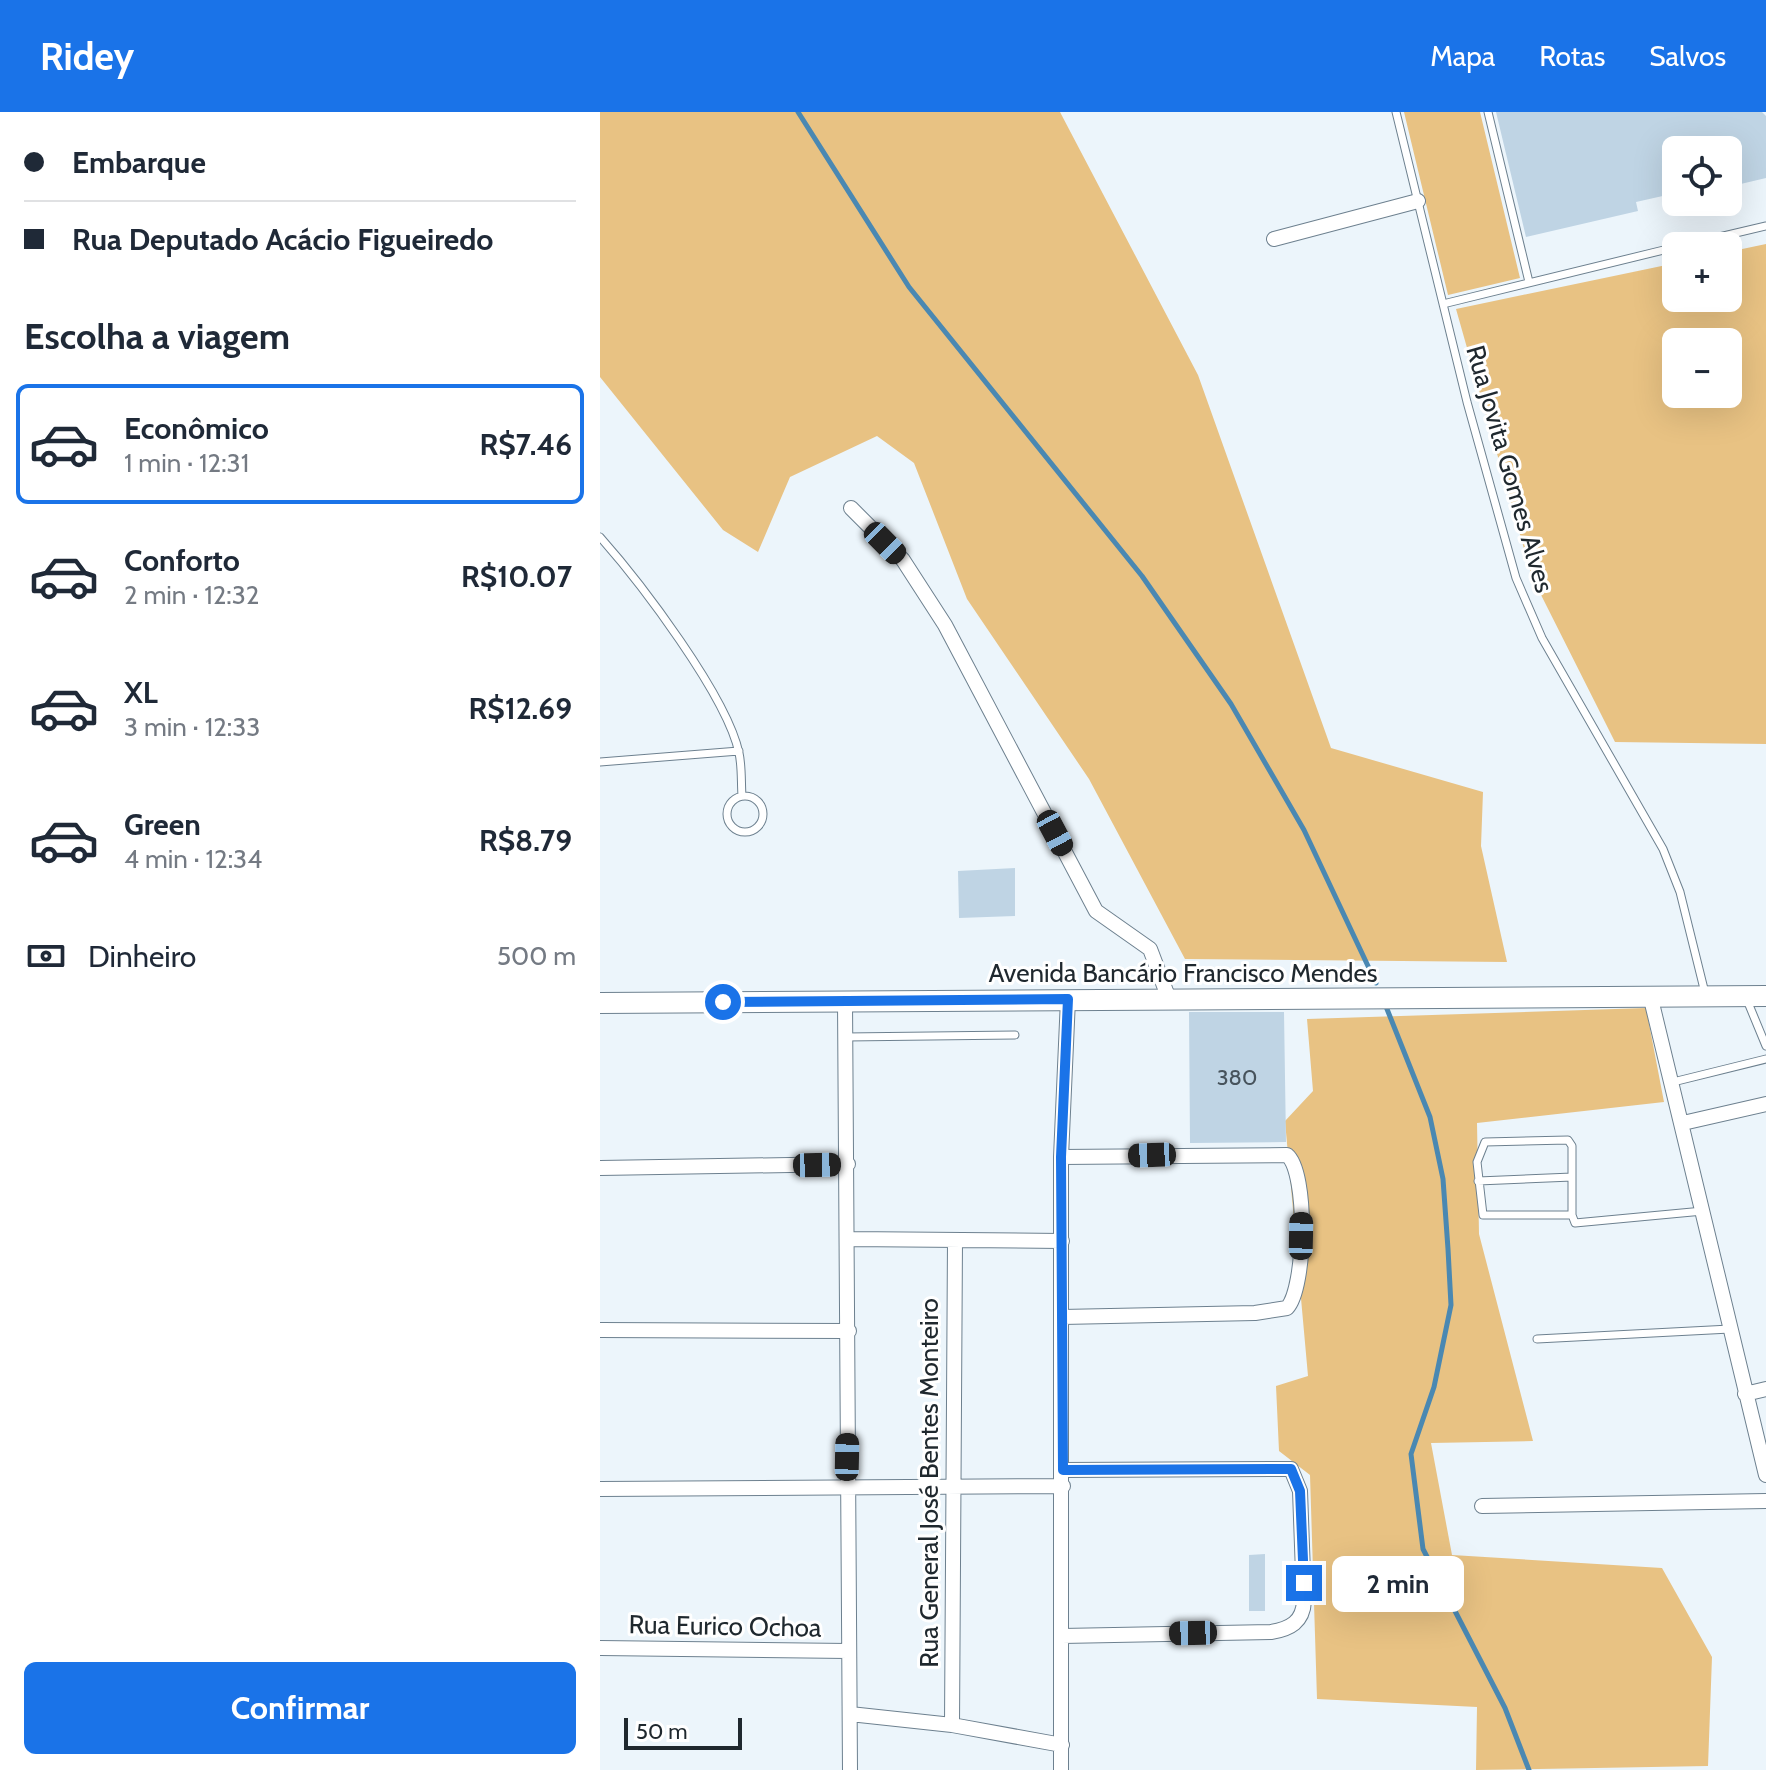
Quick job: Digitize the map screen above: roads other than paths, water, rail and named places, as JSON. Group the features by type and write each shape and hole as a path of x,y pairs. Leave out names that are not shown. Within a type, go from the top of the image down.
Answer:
{"street":[{"path":"1274,239 1418,201"},
{"path":"851,508 903,560 945,625 1096,911 1150,949 1169,999"},
{"path":"1650,995 1766,1475"},
{"name":"Avenida Bancário Francisco Mendes","path":"600,1003 1650,995 1756,997"},
{"path":"1061,1770 1061,1157 1068,999"},
{"path":"845,1001 849,1239 847,1488 850,1770"},
{"path":"1683,1123 1766,1104"},
{"path":"1061,1157 1243,1153 1291,1157 1301,1213 1301,1266 1292,1303 1287,1308 1255,1313 1062,1317"},
{"path":"600,1168 848,1164"},
{"path":"849,1239 1062,1241"},
{"name":"Rua General José Bentes Monteiro","path":"952,1725 955,1241"},
{"path":"600,1330 849,1331"},
{"path":"1745,1394 1766,1389"},
{"path":"1062,1636 1284,1630 1304,1612 1300,1491 1291,1469 1063,1470"},
{"path":"600,1489 1063,1486"},
{"path":"1482,1506 1766,1501"},
{"name":"Rua Eurico Ochoa","path":"600,1648 848,1651"},
{"path":"850,1714 952,1725 1062,1745"}],"lane":[{"name":"Rua Jovita Gomes Alves","path":"1396,112 1516,578 1542,638 1663,849 1680,892 1706,995"},
{"path":"1488,112 1529,282"},
{"path":"1741,232 1766,226"},
{"path":"1443,304 1662,251"},
{"path":"600,537 670,627 715,699 739,751 742,796"},
{"path":"600,762 739,751"},
{"path":"742,796 758,801 763,809 763,818 752,831 735,830 726,815 728,806 742,796"},
{"path":"1756,997 1766,1046"},
{"path":"846,1037 1015,1035"},
{"path":"1673,1082 1766,1059"},
{"path":"1572,1215 1483,1215 1478,1181 1481,1149 1492,1139 1568,1140 1575,1223 1587,1225 1704,1211"},
{"path":"1478,1181 1572,1177"},
{"path":"1537,1339 1731,1329"}],"waterway":[{"path":"798,112 909,287 1142,576 1231,704 1304,830 1376,983"},
{"path":"1385,1004 1430,1117 1443,1179 1448,1249 1451,1305 1434,1387 1411,1454 1423,1549 1505,1708 1529,1770"}]}
